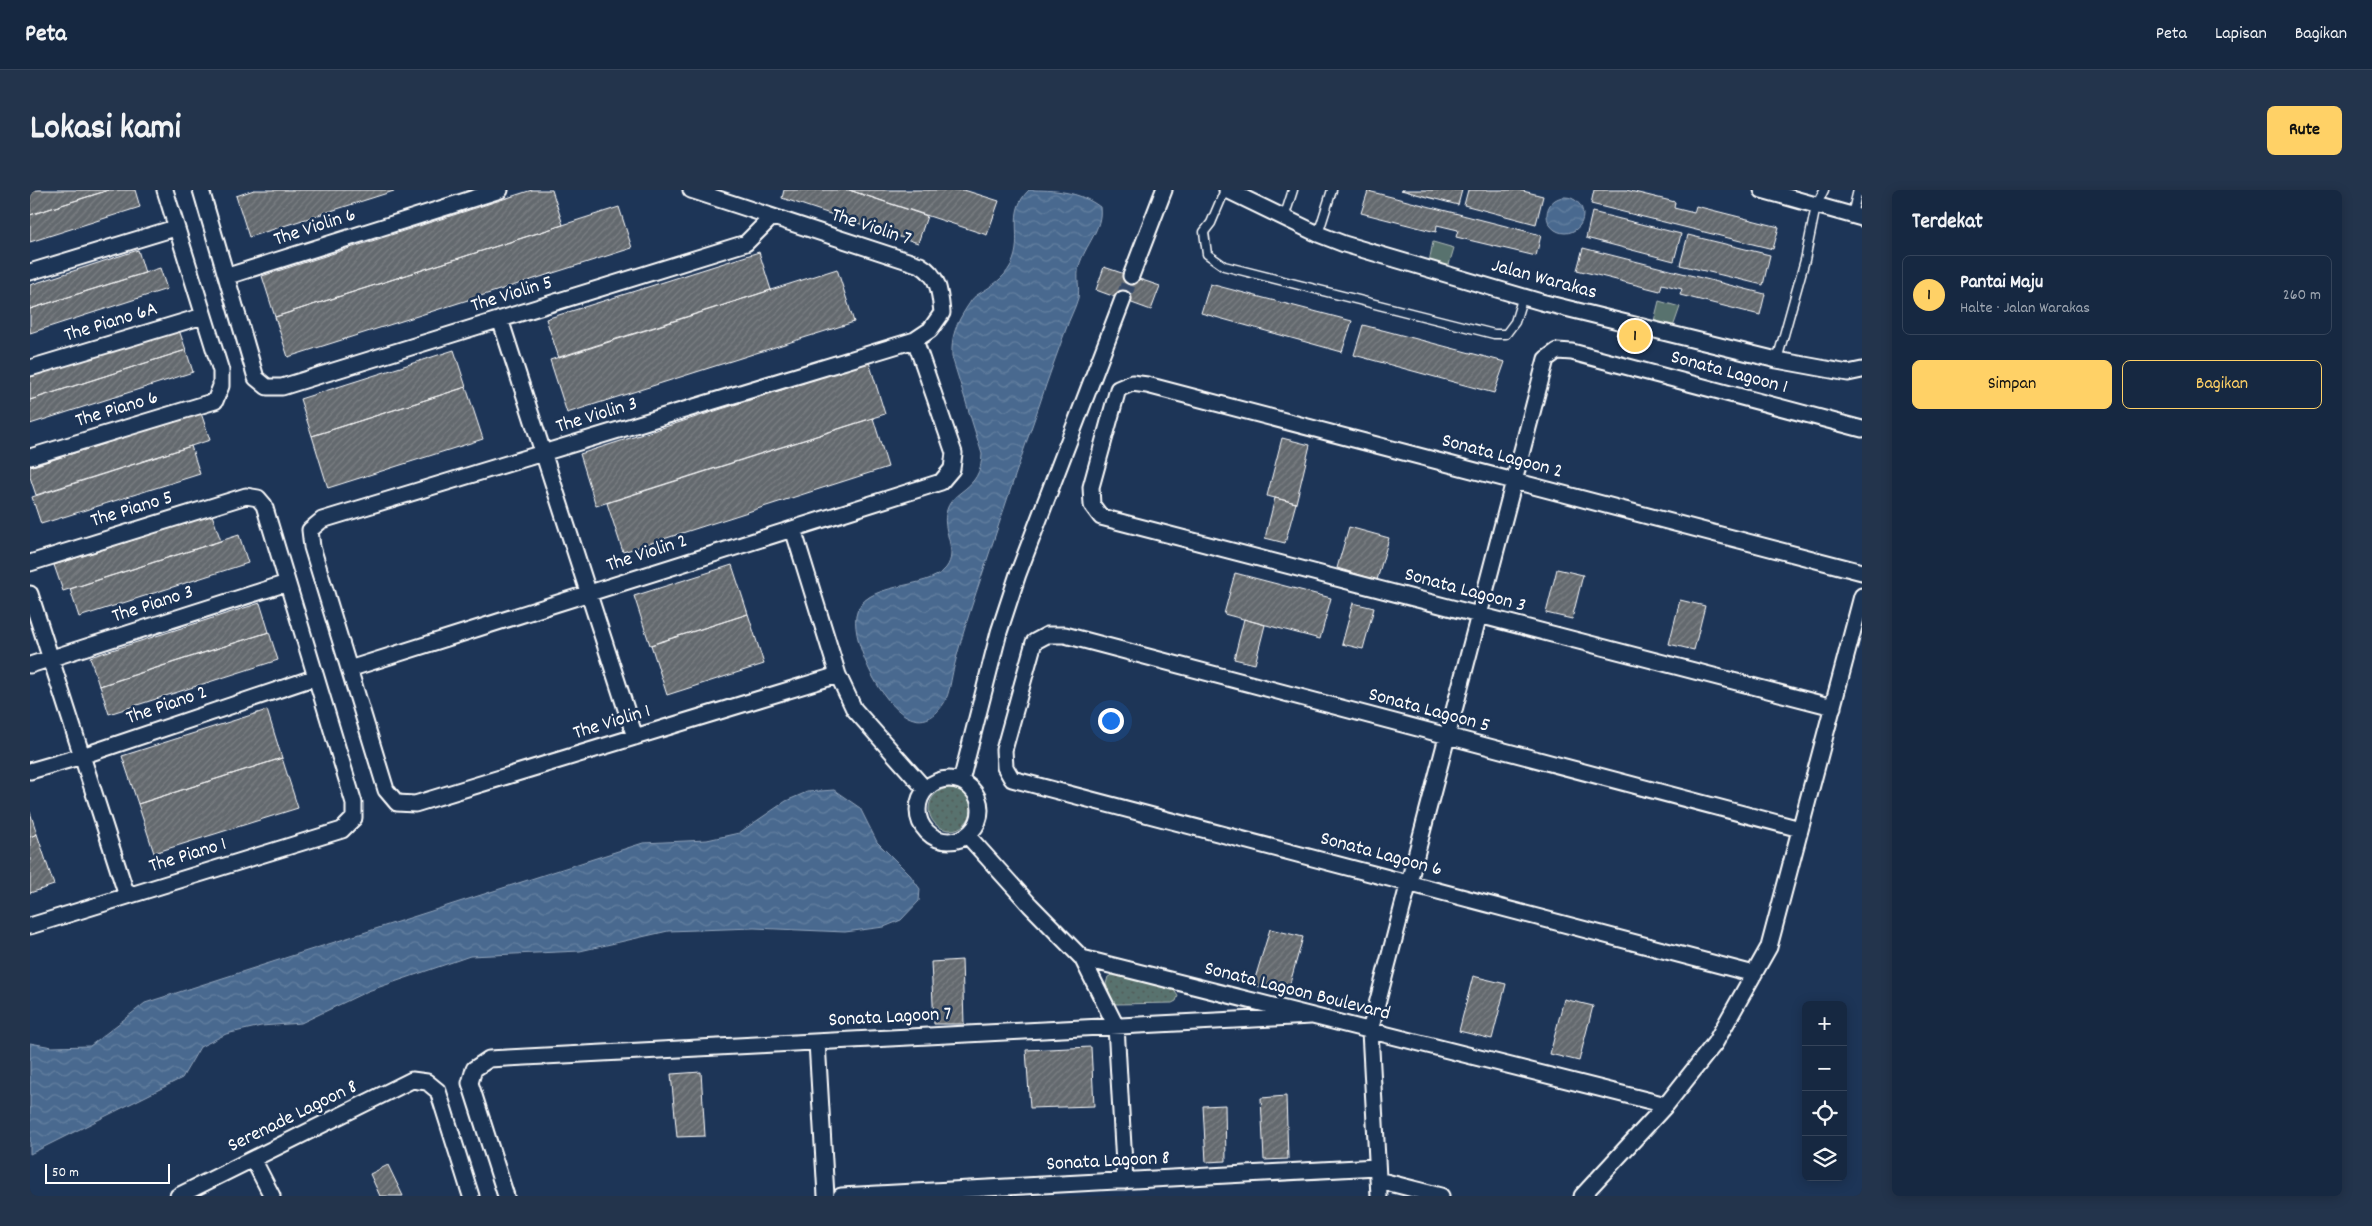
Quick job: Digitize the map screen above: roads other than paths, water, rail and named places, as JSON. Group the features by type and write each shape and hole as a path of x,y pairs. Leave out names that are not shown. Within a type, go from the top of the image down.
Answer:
{"street":[{"path":"164,190 203,316"},
{"path":"201,190 228,276"},
{"name":"The Violin 6","path":"228,276 500,190"},
{"name":"The Violin 7","path":"691,190 920,265 932,272 940,292 942,313 930,330 915,340"},
{"path":"1131,276 1164,190"},
{"name":"Jalan Warakas","path":"1226,190 1245,194 1284,218 1344,244 1522,296 1778,360 1848,373 1862,370"},
{"path":"1762,190 1857,217"},
{"name":"The Violin 5","path":"228,276 256,378 267,387 282,387 746,244 772,217"},
{"path":"30,272 175,228"},
{"path":"961,781 999,632 1018,574 1122,300"},
{"name":"The Piano 6A","path":"30,368 203,316"},
{"name":"The Piano 6","path":"30,457 215,402 222,386 221,371 203,316"},
{"path":"500,319 634,737"},
{"name":"The Violin 3","path":"349,669 312,547 310,530 322,520 915,340"},
{"name":"The Violin 2","path":"349,669 941,482 952,469 954,453 915,340"},
{"name":"Sonata Lagoon 1","path":"1514,481 1546,359 1557,351 1581,354 1862,429"},
{"name":"Sonata Lagoon 2","path":"1092,505 1091,487 1118,389 1132,383 1148,385 1862,572"},
{"path":"1379,1196 1370,1031 1514,481"},
{"name":"The Piano 5","path":"30,563 246,496 258,498 264,505 287,583"},
{"name":"Sonata Lagoon 3","path":"1092,505 1101,517 1833,707"},
{"path":"794,529 838,675 854,709 925,790"},
{"path":"287,583 316,678"},
{"name":"The Piano 3","path":"30,665 287,583"},
{"path":"30,594 127,896"},
{"path":"1582,1196 1666,1105 1715,1043 1769,947 1862,596"},
{"name":"Sonata Lagoon 5","path":"1005,767 1004,750 1034,642 1047,635 1065,635 1800,829"},
{"name":"The Violin 1","path":"349,669 386,790 397,803 415,804 838,675"},
{"name":"The Piano 2","path":"30,771 82,756 316,678"},
{"name":"The Piano 1","path":"30,926 342,830 354,818 354,803 316,678"},
{"name":"Sonata Lagoon 6","path":"1005,767 1012,779 1754,974"},
{"path":"948,779 961,781 972,789 978,800 980,813 976,826 967,835 953,841 938,839 926,831 919,818 918,803 925,790 936,782 948,779"},
{"path":"967,835 1030,905 1082,958 1116,1026 1125,1181"},
{"name":"Sonata Lagoon Boulevard","path":"1082,958 1666,1105"},
{"name":"Sonata Lagoon 7","path":"506,1196 470,1083 474,1068 489,1059 1311,1016"},
{"path":"817,1042 826,1196"},
{"name":"Serenade Lagoon 8","path":"178,1196 412,1080 427,1082 438,1091 471,1196"},
{"path":"253,1159 272,1196"},
{"name":"Sonata Lagoon 8","path":"842,1196 1125,1181 1378,1174 1441,1196"}],"lane":[{"path":"1226,190 1211,223 1204,232 1207,254 1224,266 1494,334 1506,334 1515,322 1522,296"},
{"path":"1284,218 1294,190"},
{"path":"1318,234 1332,192 1323,190"},
{"path":"1778,360 1805,260 1816,206 1824,190"},
{"path":"1857,217 1858,190 1862,191"}],"water":[{"path":"1029,190 1066,192 1084,198 1100,207 1099,223 1079,266 1078,298 1046,384 976,592 958,652 948,695 944,703 929,718 914,719 898,710 884,694 871,674 862,652 857,632 856,616 861,605 870,597 882,591 937,575 950,562 951,548 946,528 946,514 953,499 977,476 982,454 952,357 953,336 960,319 972,299 1000,279 1011,265 1015,255 1018,208"},
{"path":"1565,197 1572,198 1578,202 1582,208 1582,222 1578,228 1572,232 1565,233 1558,232 1552,228 1548,222 1547,215 1548,208 1552,202 1558,198"},
{"path":"834,790 860,808 877,842 910,875 920,889 919,901 901,920 884,927 845,932 754,928 668,931 580,951 470,956 368,991 301,1023 261,1026 226,1034 200,1047 182,1078 30,1154 30,1043 52,1047 90,1046 145,1003 643,843 707,840 739,833 786,801 807,792"}],"tunnel":[{"path":"1123,299 1131,276"}],"place":[{"name":"Pantai Maju","path":"1635,336"}]}
